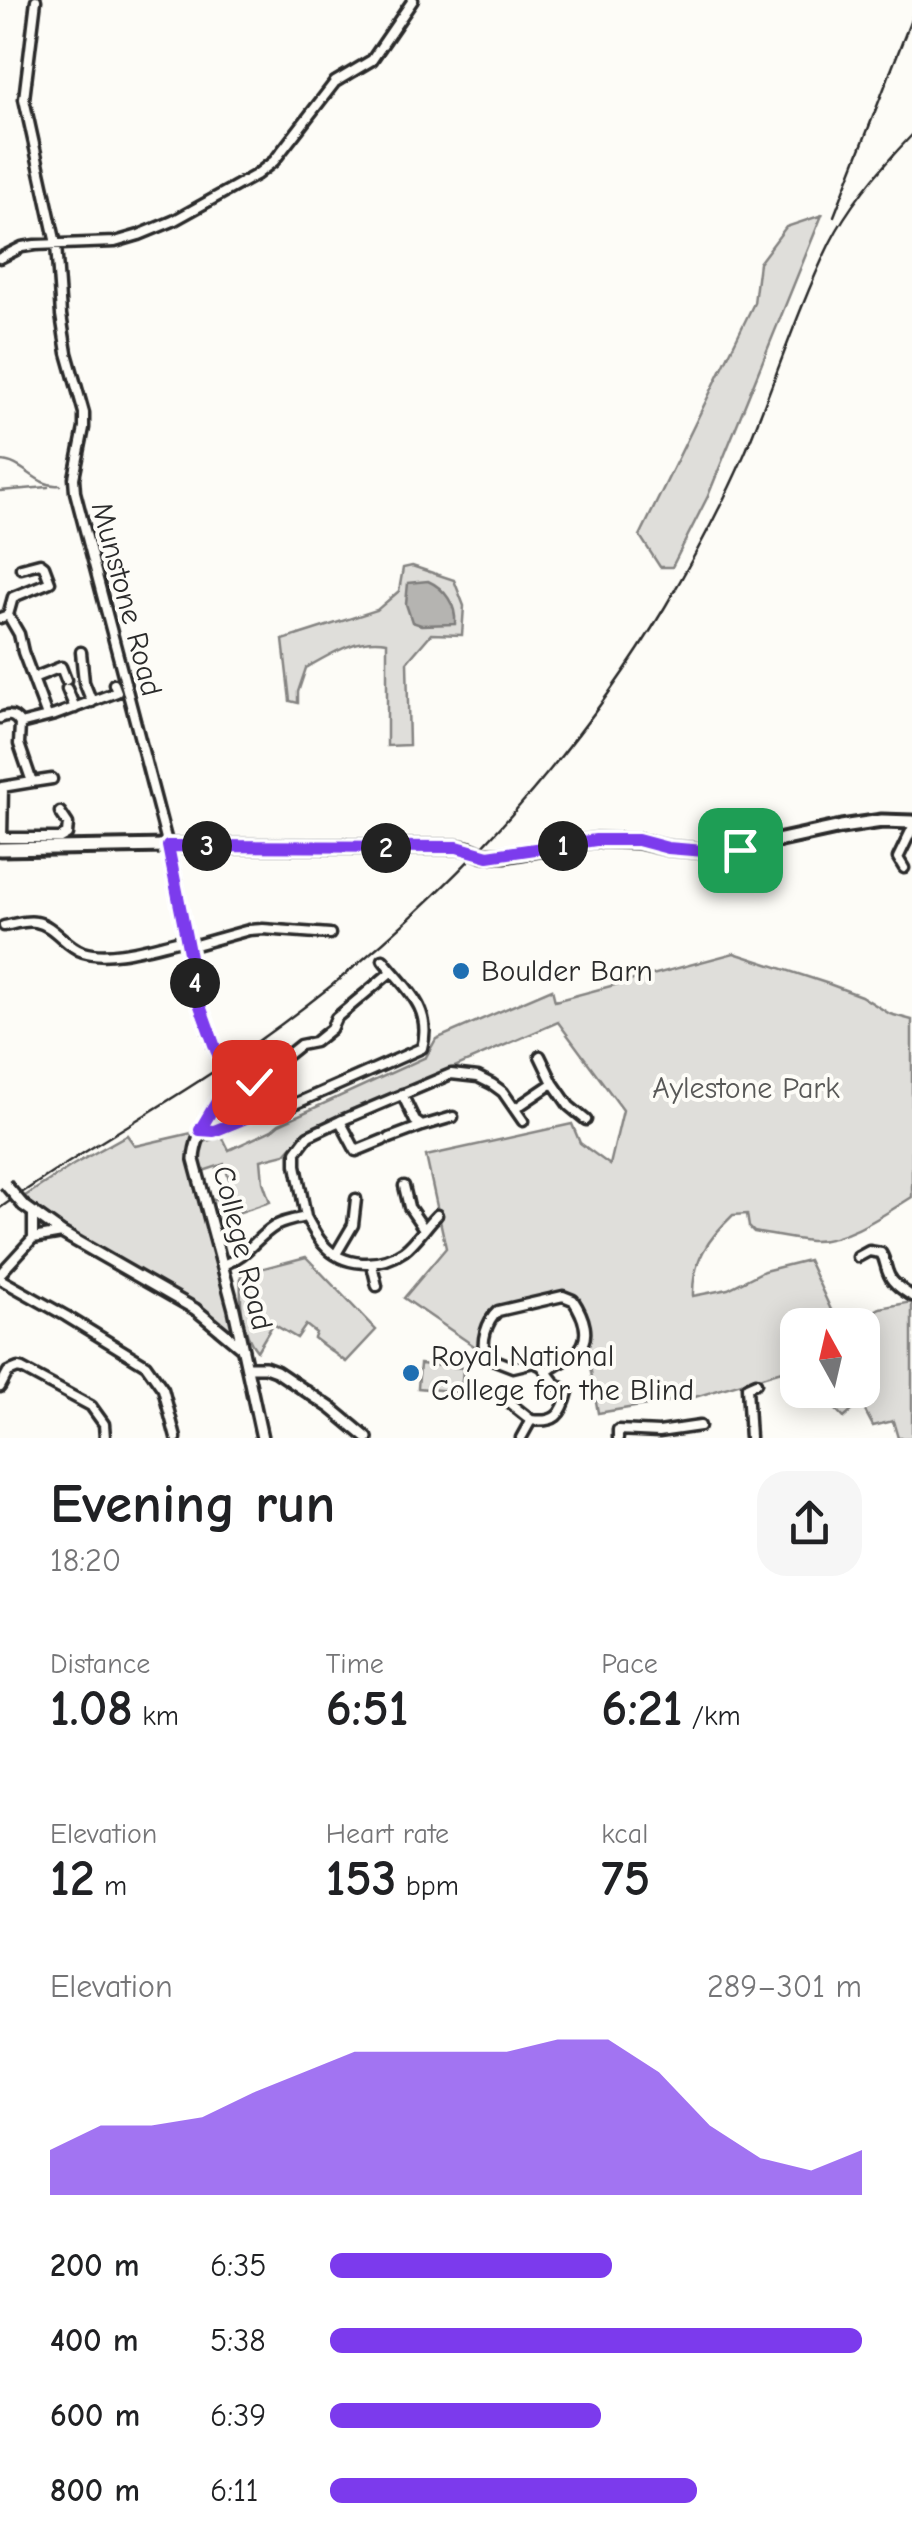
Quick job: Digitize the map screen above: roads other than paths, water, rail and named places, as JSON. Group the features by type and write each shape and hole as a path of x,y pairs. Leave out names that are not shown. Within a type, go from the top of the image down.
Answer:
{"main road":[{"path":"1,842 442,847 468,849 483,856 596,840 638,840 704,851 740,850 882,821 912,826"}],"street":[{"name":"Munstone Road","path":"36,0 24,99 56,244 67,353 84,414 75,492 168,846"},
{"path":"0,258 22,247 116,242 139,235 173,221 256,175 274,161 335,82 372,60 413,0"},
{"path":"21,568 40,563 51,587 14,597 4,616 19,634 51,716"},
{"path":"81,652 84,682 92,702"},
{"path":"33,678 61,667 75,708"},
{"path":"20,724 117,692"},
{"path":"0,718 9,715 20,724 19,744 32,782"},
{"path":"52,778 1,786 1,842 60,838 67,834 68,824 60,812"},
{"path":"904,868 898,858 912,826"},
{"name":"College Road","path":"168,846 199,1003 227,1072 222,1093 200,1130 194,1160 223,1265 262,1438"},
{"path":"4,926 36,922 71,946 97,954 187,943 250,930 330,934"},
{"path":"200,1130 214,1131 256,1114 282,1110 422,1048 425,1021 418,1003 383,960"},
{"path":"256,1114 248,1091 254,1082 300,1045 315,1042 331,1029 336,1018 392,971"},
{"path":"540,1056 568,1106 586,1120"},
{"path":"437,1215 406,1250 372,1265 348,1260 323,1245 306,1216 296,1152 308,1136 450,1074 464,1074 492,1084 503,1092 523,1121"},
{"path":"516,1108 553,1083"},
{"path":"402,1094 422,1126"},
{"path":"340,1121 356,1151 453,1117"},
{"path":"2,1181 33,1213 195,1309 243,1349"},
{"path":"404,1186 409,1207 424,1229"},
{"path":"336,1254 353,1225 356,1199"},
{"path":"33,1213 33,1238"},
{"path":"223,1265 242,1257 278,1224 306,1216"},
{"path":"62,1232 33,1238 0,1277 146,1365 163,1389 176,1438"},
{"path":"858,1256 869,1251 882,1253 890,1276 912,1296"},
{"path":"372,1265 377,1286"},
{"path":"502,1397 531,1420 550,1421 556,1418 567,1396 566,1389 534,1362 513,1367 487,1357 483,1348 489,1321 498,1311 563,1296 573,1300 584,1320 586,1336 578,1352 548,1371"},
{"path":"247,1367 264,1366 276,1371 367,1438"},
{"path":"0,1387 8,1372 22,1369 91,1406 104,1424 105,1438"},
{"path":"750,1438 747,1388 756,1382"},
{"path":"521,1438 531,1420"},
{"path":"618,1438 618,1430 660,1432 700,1426"}],"waterway":[{"path":"0,461 16,465 44,483 60,485"},
{"path":"0,491 48,487"}],"railway":[{"path":"834,216 912,17"},
{"path":"0,1208 223,1066 314,999 429,900 532,791 624,671 676,588 745,453 830,243 867,186 912,135"}],"place":[{"name":"Boulder Barn","path":"461,971"},
{"name":"Royal National College for the Blind","path":"411,1373"}],"park label":[{"name":"Aylestone Park","path":"746,1088"}]}
